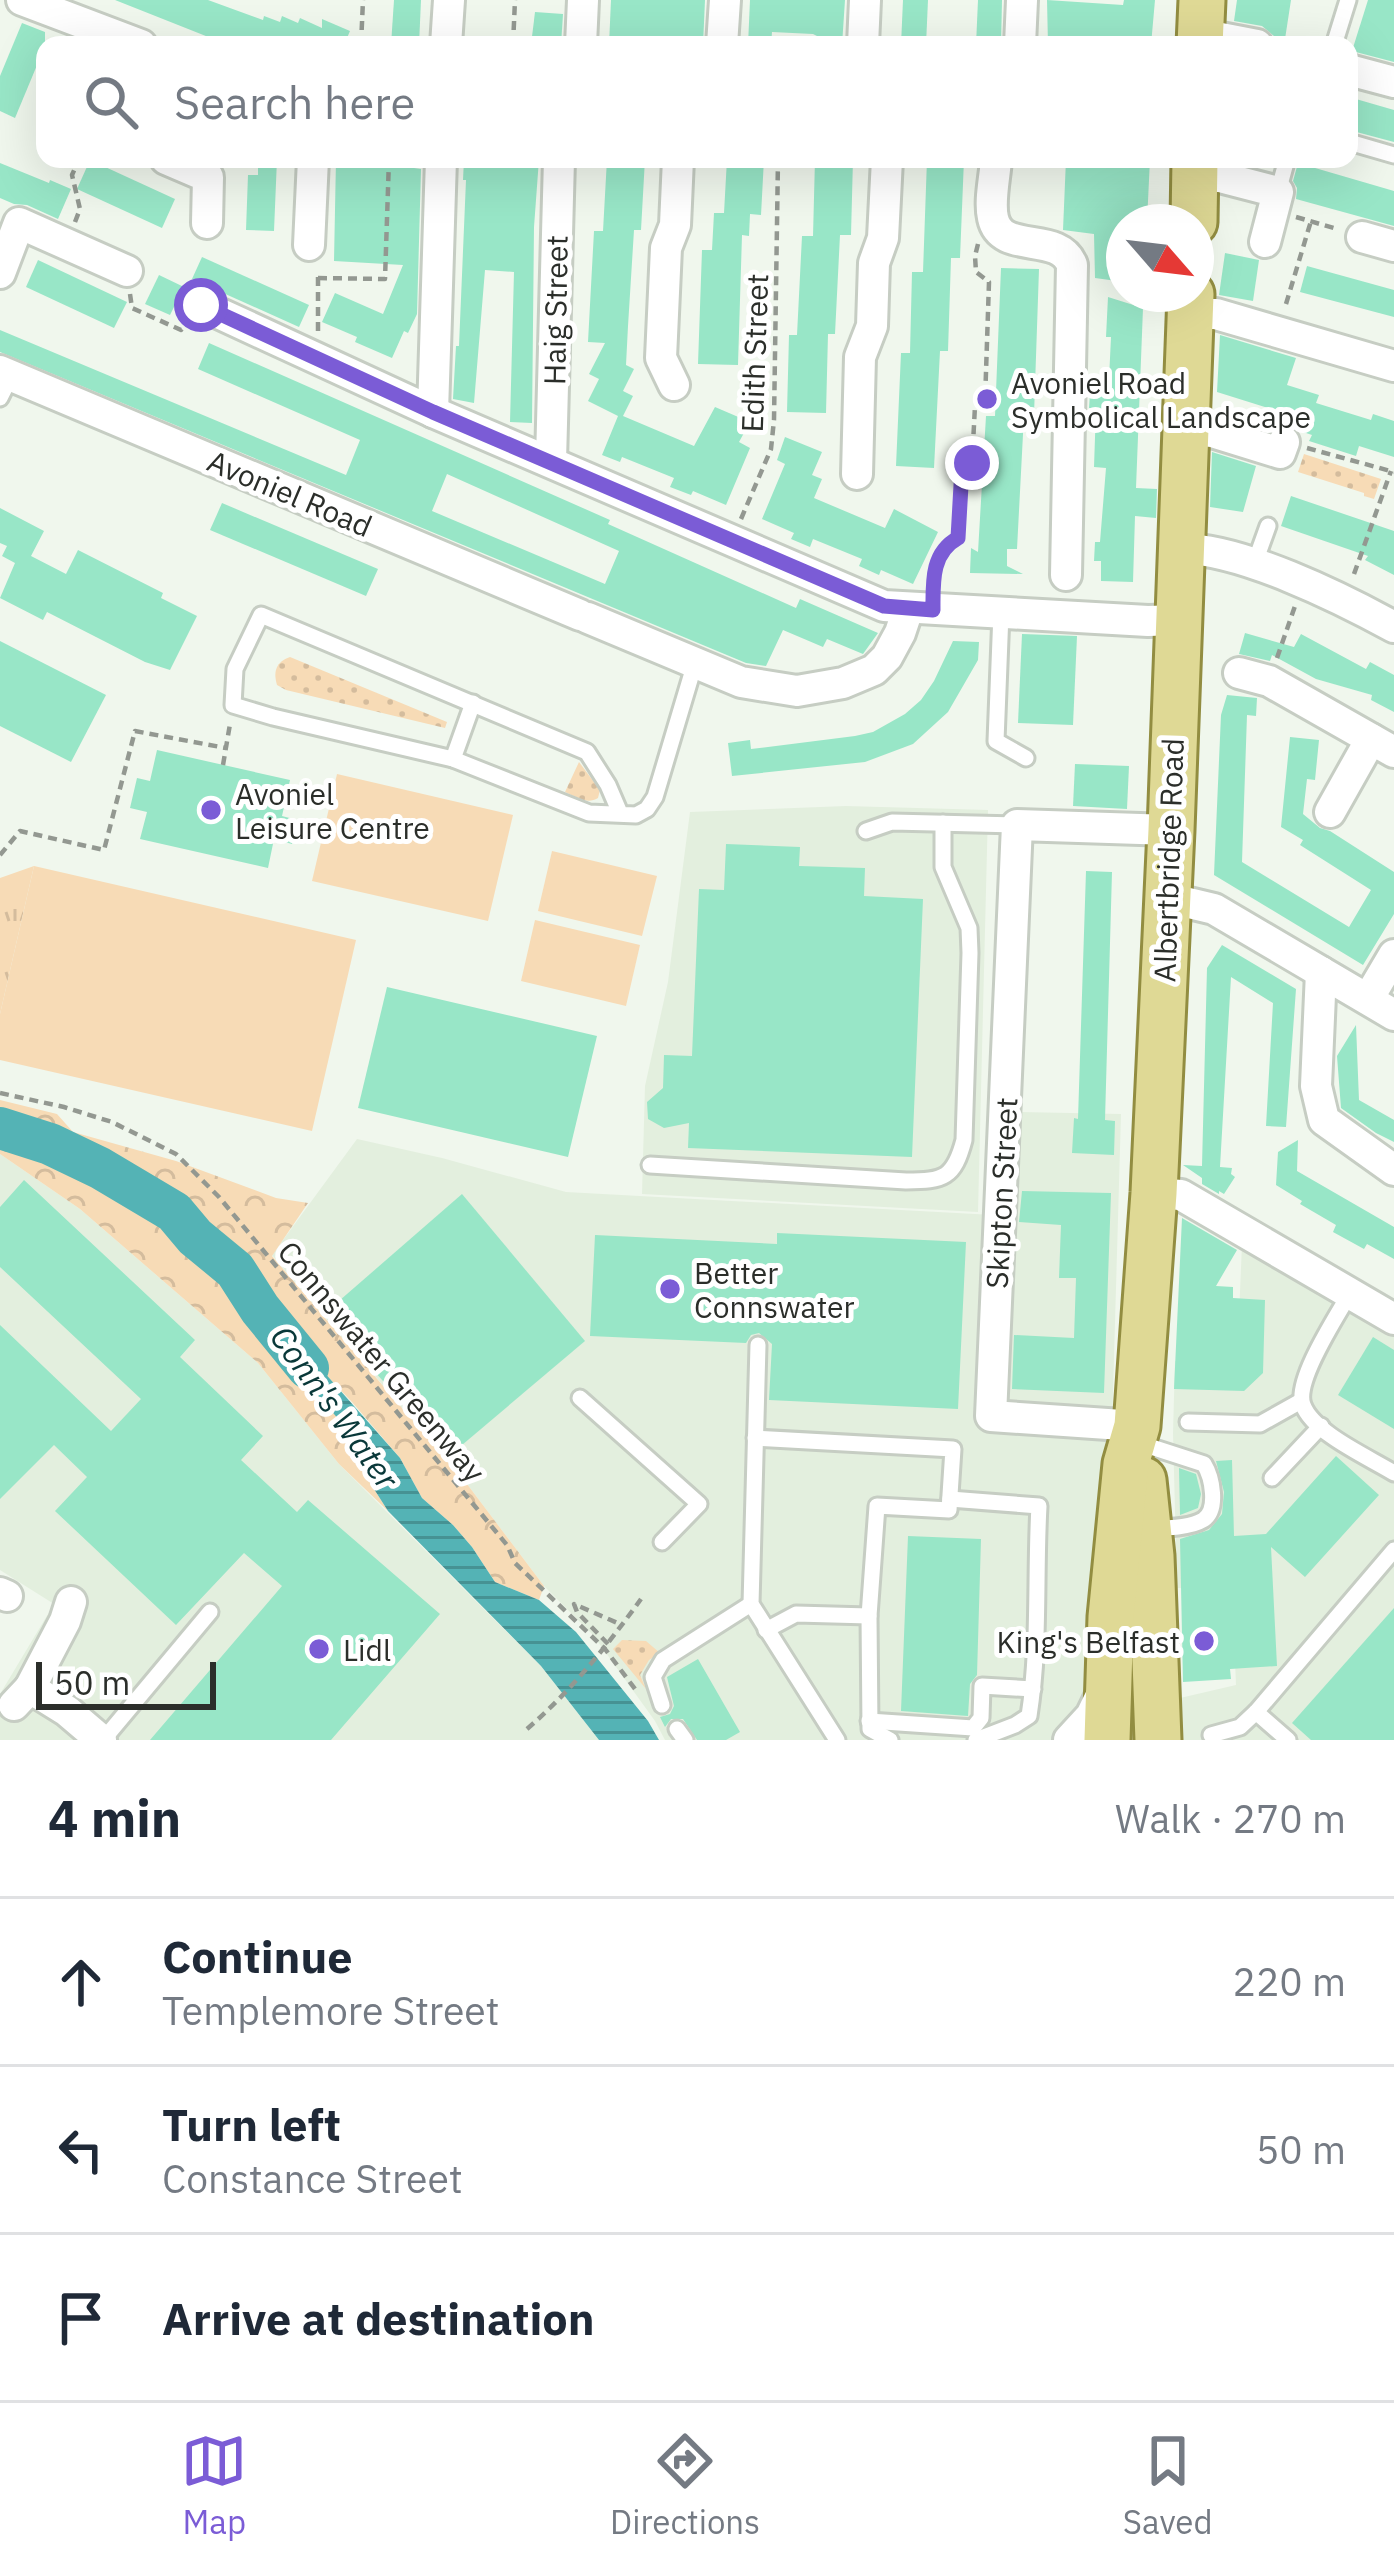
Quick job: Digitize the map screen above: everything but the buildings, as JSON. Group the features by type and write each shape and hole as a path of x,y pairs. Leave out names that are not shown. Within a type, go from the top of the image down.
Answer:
{"main road":[{"name":"Albertbridge Road","path":"1159,1740 1126,1464 1136,1436 1154,1192 1190,312"},
{"name":"Albertbridge Road","path":"1107,1740 1107,1682 1134,1528"},
{"path":"1134,1528 1134,1740"}],"street":[{"path":"22,0 117,36"},
{"path":"446,36 448,0"},
{"path":"581,36 583,0"},
{"path":"722,36 724,0"},
{"path":"863,36 865,0"},
{"path":"1020,36 1022,0"},
{"path":"1201,26 1230,36"},
{"path":"1358,72 1394,82"},
{"path":"187,168 208,177 207,224"},
{"path":"309,245 313,168"},
{"path":"433,412 441,168"},
{"name":"Haig Street","path":"551,461 559,168"},
{"path":"674,385 661,358 665,248 675,225 677,168"},
{"path":"856,474 860,357 872,326 874,263 883,238 887,168"},
{"path":"996,168 993,218 998,229 1008,237 1061,249 1072,265 1066,575"},
{"path":"1195,186 1220,177 1276,201 1265,242"},
{"path":"0,273 19,223 127,271"},
{"path":"1362,237 1394,246"},
{"path":"201,305 433,412 884,606 1179,620"},
{"path":"1211,312 1394,366"},
{"name":"Avoniel Road","path":"4,381 741,682 796,691 843,683 874,670 920,610"},
{"path":"1185,429 1212,432 1280,453 1284,442"},
{"path":"1181,548 1207,549 1254,565 1394,627"},
{"path":"1254,677 1383,745 1330,812"},
{"path":"1017,825 1171,830"},
{"name":"Skipton Street","path":"1017,825 992,1416 1136,1436"},
{"path":"1168,898 1214,909 1381,1007 1394,955"},
{"path":"1321,972 1316,1086 1324,1120 1394,1170"},
{"path":"1154,1192 1181,1195 1394,1318"},
{"path":"71,1602 22,1697 67,1711 102,1740"},
{"path":"1069,1740 1091,1716 1107,1682"}],"lane":[{"path":"1337,36 1348,0"},
{"path":"1358,145 1394,155"},
{"path":"1276,201 1285,168"},
{"path":"1254,565 1268,526"},
{"path":"1000,613 997,741 1026,758"},
{"path":"620,813 587,752 261,616 235,669 233,705 453,759 590,813 636,815 655,797 695,663"},
{"path":"453,759 473,703"},
{"path":"866,831 892,822 1017,825"},
{"path":"650,1165 932,1181 949,1175 964,1140 970,953 969,928 943,867 944,823"},
{"path":"1350,1293 1309,1371 1301,1401 1321,1426 1394,1473"},
{"path":"758,1345 751,1604 836,1740"},
{"path":"580,1398 699,1504 662,1542"},
{"path":"1188,1422 1264,1423 1301,1401"},
{"path":"1272,1478 1321,1426"},
{"path":"1134,1528 1202,1521 1209,1515 1212,1477 1204,1463 1136,1436"},
{"path":"755,1438 953,1449 949,1510 877,1506 868,1616 869,1721 870,1730 890,1740"},
{"path":"950,1499 1040,1506 1035,1572 1038,1632 1029,1716 976,1740"},
{"path":"1211,1735 1240,1726 1256,1712 1394,1550"},
{"path":"662,1705 653,1677 663,1660 751,1604"},
{"path":"102,1740 210,1612"},
{"path":"766,1630 796,1614 868,1616"},
{"path":"869,1721 973,1728 981,1718 982,1686 1033,1689"},
{"path":"1256,1712 1288,1740"}],"path":[{"path":"361,36 363,0"},
{"path":"513,36 515,0"},
{"path":"65,244 80,209 72,175 75,168"},
{"path":"317,359 318,278 385,279 388,168"},
{"name":"Edith Street","path":"732,541 771,448 778,320 778,168"},
{"path":"1276,201 1311,221 1362,237"},
{"path":"920,610 945,546 958,538 962,468 972,463 975,406 986,402 989,282 976,272 975,256 993,218"},
{"path":"1277,332 1311,221"},
{"path":"127,271 132,308 181,330 201,305"},
{"path":"1284,442 1393,472 1343,602"},
{"path":"1254,677 1303,584"},
{"path":"223,765 233,705"},
{"path":"0,855 20,831 104,850 135,731 226,748"},
{"name":"Connswater Greenway","path":"0,1093 112,1122 176,1154 219,1197 494,1528 515,1564 604,1649 643,1700"},
{"path":"527,1729 604,1649 640,1599"},
{"path":"604,1649 574,1604 622,1625"}],"shaded area":[{"path":"846,806 988,810 978,1212 642,1194 645,1086 668,982 690,812"},
{"path":"1020,1112 1121,1114 1103,1740 665,1740 593,1635 544,1586 467,1484 272,1255 357,1139 566,1192 1012,1216"},
{"path":"0,1154 80,1209 258,1363 339,1464 541,1666 599,1740 0,1740 0,1694 54,1604 0,1570"},
{"path":"1242,1244 1394,1314 1394,1740 1182,1740 1180,1698 1236,1685 1232,1589 1177,1588 1175,1361 1237,1364"}],"green space":[{"path":"1304,454 1381,479 1374,499 1298,472"},
{"path":"290,657 447,722 445,728 286,690 277,685 276,671"},
{"path":"579,762 600,790 594,800 565,792"},
{"path":"337,774 513,815 488,921 312,881"},
{"path":"552,851 657,876 642,936 538,911"},
{"path":"34,866 0,1014 0,878"},
{"path":"34,866 356,940 312,1131 0,1060 0,1014"},
{"path":"535,920 640,945 626,1006 521,981"},
{"path":"0,1100 57,1114 73,1132 176,1161 276,1198 308,1203 272,1256 467,1484 544,1586 539,1600 495,1582 453,1525 422,1498 400,1458 323,1372 275,1345 354,1437 388,1511 339,1464 258,1363 80,1209 0,1154"},
{"path":"622,1640 646,1641 660,1653 640,1675 646,1689 613,1649"}],"water":[{"path":"275,1323 292,1336 400,1458 422,1498 453,1525 495,1582 539,1600 576,1632 659,1740 599,1740 541,1666 388,1511 354,1437 274,1345"}],"waterway":[{"name":"Conn's Water","path":"0,1128 50,1144 100,1168 174,1212 195,1237 235,1270 308,1368"}],"place":[{"name":"Avoniel Road Symbolical Landscape","path":"987,399"},
{"name":"Avoniel Leisure Centre","path":"211,810"},
{"name":"Better Connswater","path":"670,1289"},
{"name":"King's Belfast","path":"1204,1641"},
{"name":"Lidl","path":"319,1649"}],"route":[{"path":"201,305 433,412 884,606 933,610 934,572 945,546 958,538 962,468 972,463"}]}
